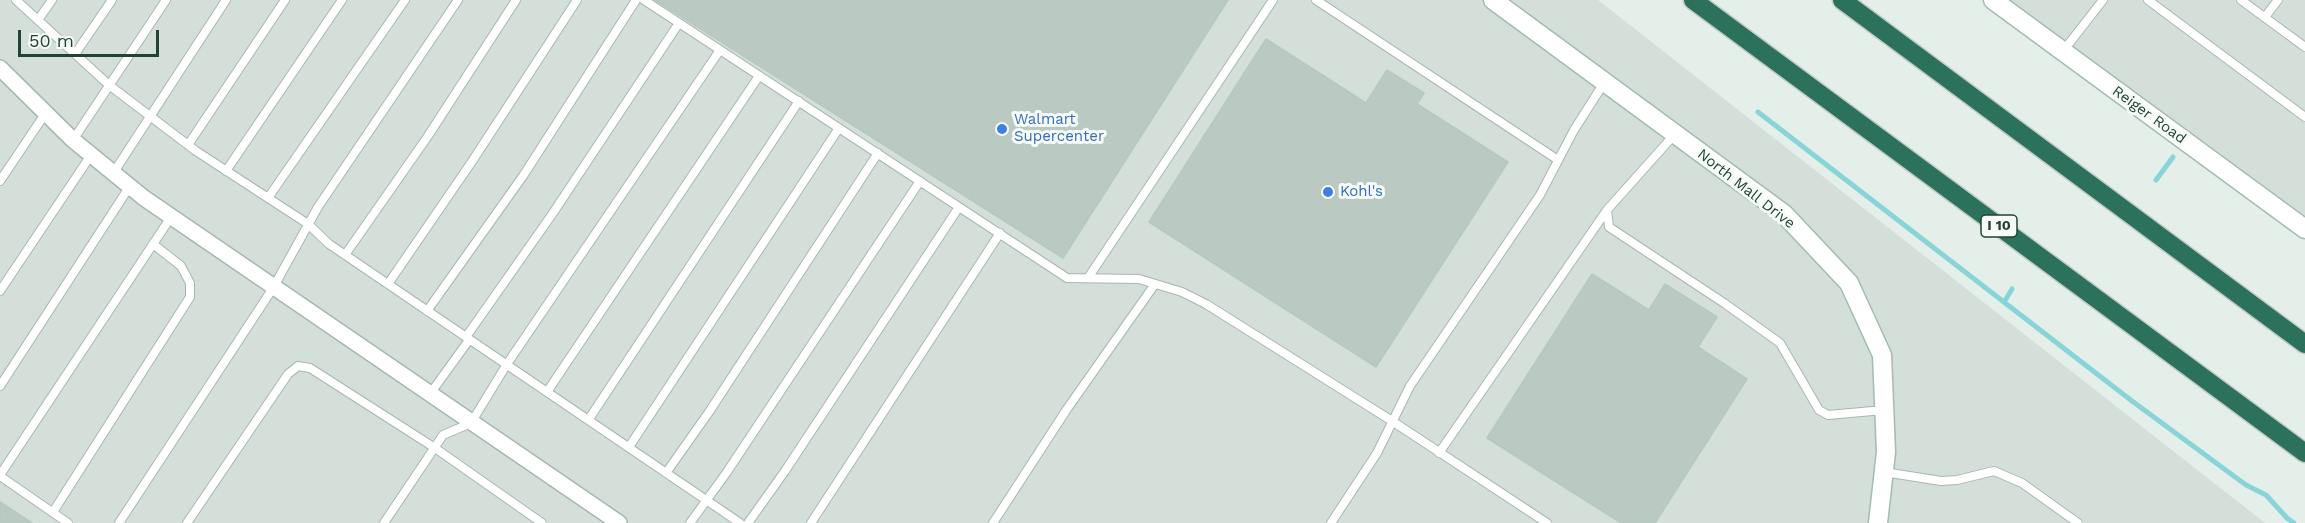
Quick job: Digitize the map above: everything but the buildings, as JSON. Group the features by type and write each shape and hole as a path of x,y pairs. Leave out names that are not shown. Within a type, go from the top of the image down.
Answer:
{"highway":[{"name":"I 10","path":"1693,0 2305,453"},
{"path":"1842,0 2305,344"}],"street":[{"name":"North Mall Drive","path":"1493,0 1784,214 1849,283 1882,356 1886,452 1878,523"},
{"name":"Reiger Road","path":"1993,0 2305,229"},
{"path":"0,68 73,140 171,217 619,523"}],"lane":[{"path":"16,0 109,85 188,145 308,224 328,244 590,419 740,523"},
{"path":"38,20 52,0"},
{"path":"75,54 112,0"},
{"path":"73,140 166,0"},
{"path":"114,172 226,0"},
{"path":"188,145 285,0"},
{"path":"226,171 342,0"},
{"path":"268,198 405,0"},
{"path":"119,523 273,288 324,197 458,0"},
{"path":"345,255 428,136 516,0"},
{"path":"388,284 578,0"},
{"path":"427,311 523,176 636,0"},
{"path":"644,0 1067,278 1139,279 1182,292 1206,304 1547,523"},
{"path":"1088,278 1273,0"},
{"path":"1316,0 1558,160"},
{"path":"2063,51 2103,0"},
{"path":"2148,0 2305,117"},
{"path":"2241,0 2305,47"},
{"path":"2265,17 2278,0"},
{"path":"430,394 679,23"},
{"path":"384,523 443,435 471,423 507,364 720,50"},
{"path":"547,392 759,76"},
{"path":"1331,523 1377,453 1410,386 1540,195 1574,129 1605,82"},
{"path":"590,419 799,102"},
{"path":"0,181 45,114"},
{"path":"629,447 838,128"},
{"path":"1439,453 1607,210 1675,134"},
{"path":"666,473 709,412 878,153"},
{"path":"0,291 91,155"},
{"path":"690,523 705,499 727,472 920,181"},
{"path":"0,386 130,186"},
{"path":"748,523 785,471 959,207"},
{"path":"1607,210 1609,227 1780,343 1819,410 1828,415 1884,410"},
{"path":"68,523 0,476 171,217"},
{"path":"811,523 1000,233"},
{"path":"53,512 190,297 190,283 181,266 153,244"},
{"path":"993,523 1061,418 1155,284"},
{"path":"187,523 288,374 298,366 310,368 435,448 542,523"},
{"path":"1884,472 1941,481 1957,480 1994,471 2022,483 2078,523"}],"shaded area":[{"path":"0,0 1598,0 2265,523 0,523"},
{"path":"1993,0 2305,0 2305,229"}],"waterway":[{"path":"1758,112 2132,401 2246,485 2266,495 2294,523"},
{"path":"2156,180 2173,157"},
{"path":"2006,299 2012,289"}],"place":[{"name":"Walmart Supercenter","path":"1002,129"},
{"name":"Kohl's","path":"1328,192"}]}
